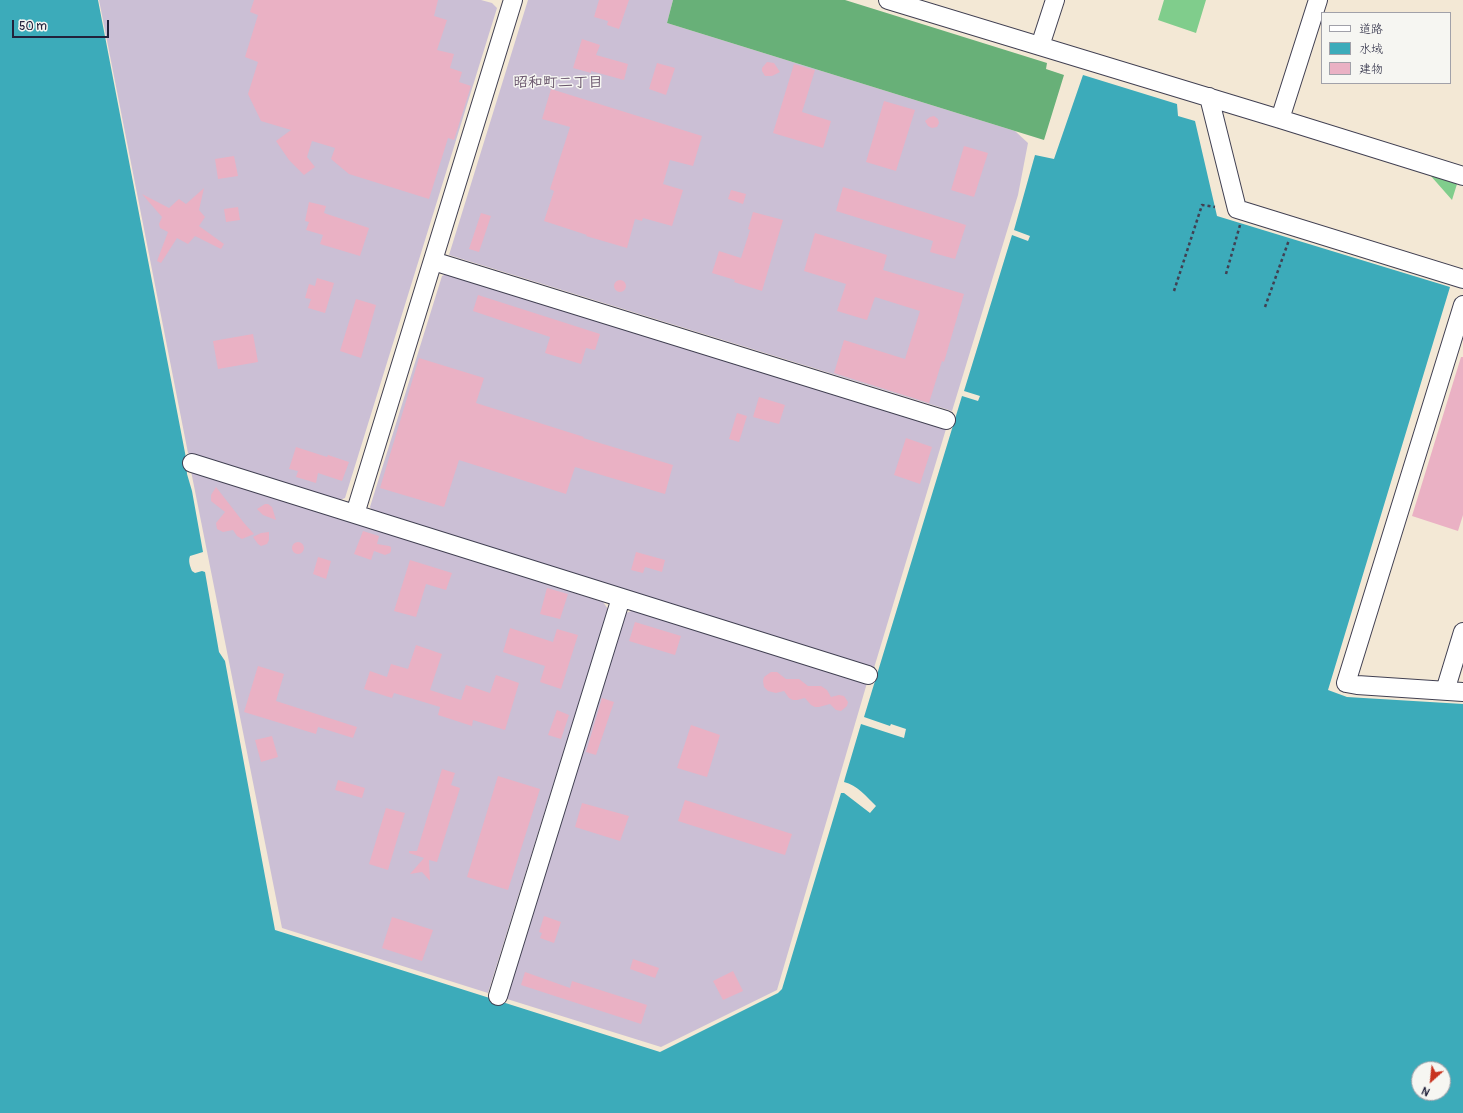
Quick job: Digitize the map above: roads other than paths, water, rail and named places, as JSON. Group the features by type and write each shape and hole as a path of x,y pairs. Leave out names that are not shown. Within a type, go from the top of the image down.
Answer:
{"street":[{"path":"356,514 513,0"},
{"path":"888,0 1280,118 1463,176"},
{"path":"1040,46 1055,0"},
{"path":"1280,118 1318,0"},
{"path":"1208,97 1237,209 1463,279"},
{"path":"433,261 946,420"},
{"path":"1463,305 1346,683 1463,692"},
{"path":"192,463 868,675"},
{"path":"498,996 621,598"},
{"path":"1445,691 1463,632"}],"water":[{"path":"0,0 98,0 203,552 190,556 189,560 192,571 195,573 202,571 205,572 219,652 225,661 275,930 660,1052 778,993 782,989 841,793 844,793 870,813 876,806 853,786 844,782 845,778 861,724 904,738 906,729 891,724 890,726 864,717 962,396 978,401 980,396 964,391 1012,235 1028,241 1030,236 1014,230 1035,155 1054,159 1083,75 1177,104 1178,116 1195,121 1217,216 1450,287 1328,690 1347,697 1463,704 1463,1113 0,1113"}],"district":[{"name":"昭和町二丁目","path":"558,83"}]}
